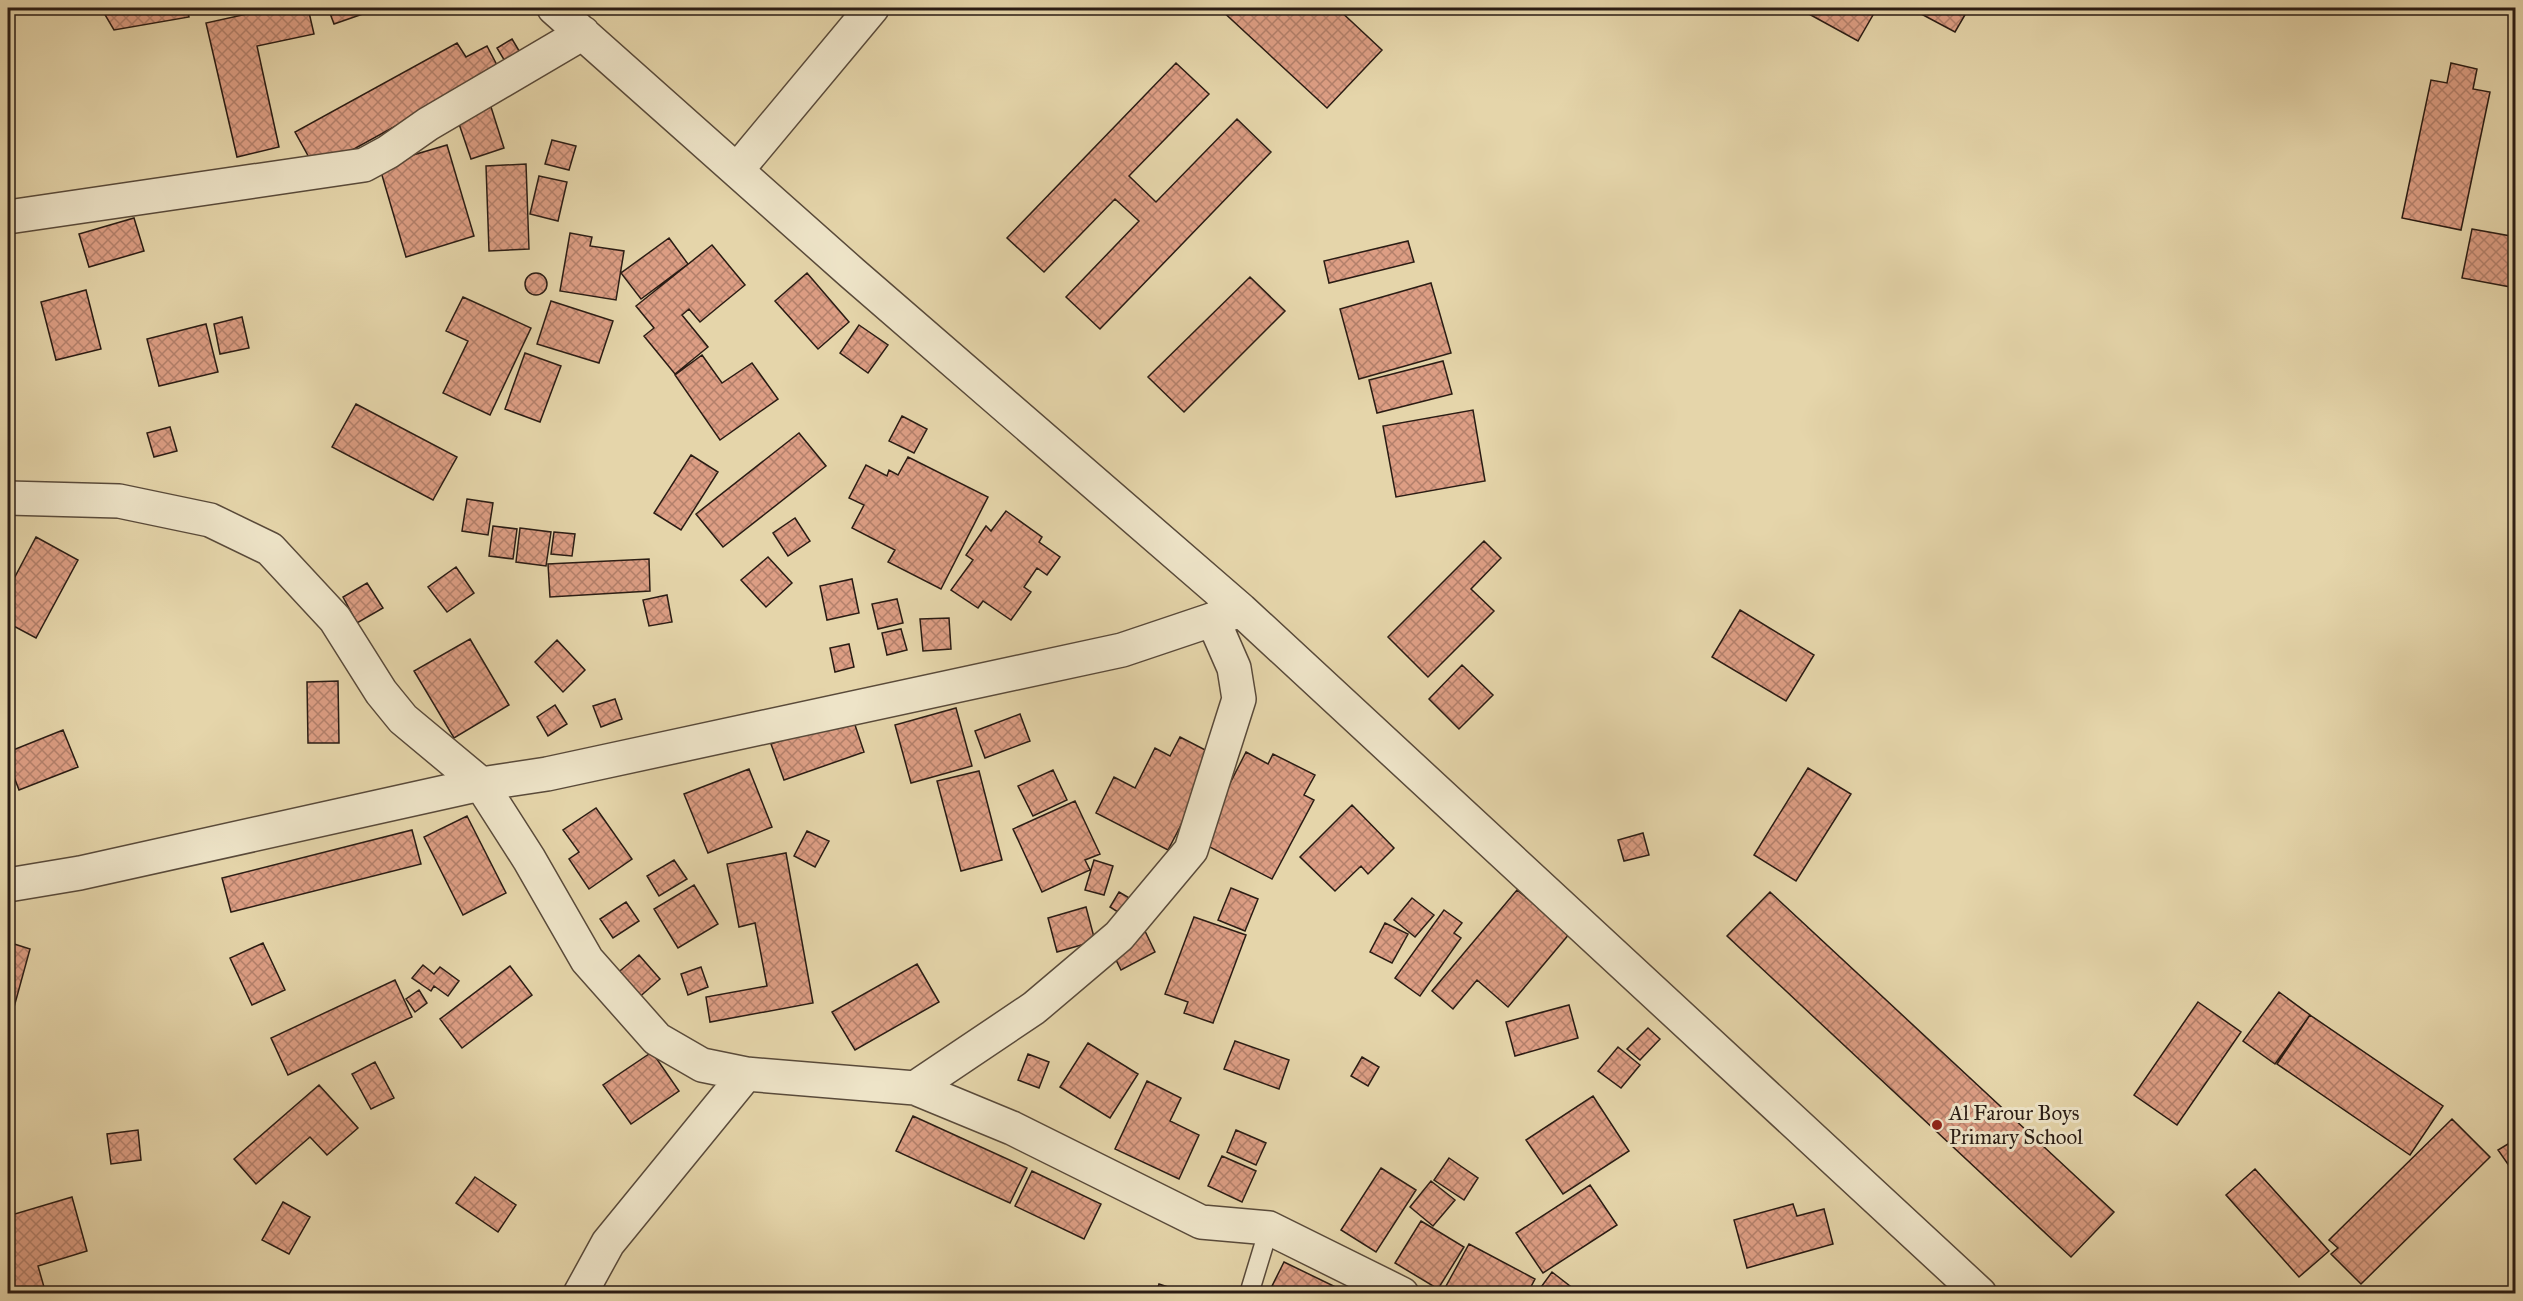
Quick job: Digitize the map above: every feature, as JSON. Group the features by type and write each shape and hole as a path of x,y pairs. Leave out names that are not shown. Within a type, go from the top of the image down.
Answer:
{"street":[{"path":"554,8 737,170 1980,1293"},
{"path":"737,170 872,8"},
{"path":"8,217 364,165 388,152 428,124 583,33"},
{"path":"8,498 119,501 210,520 270,549 335,619 381,692 403,719 481,784 529,859 587,960 657,1039 702,1065 746,1074 915,1088 1012,1128 1201,1222 1269,1228 1402,1293"},
{"path":"8,885 80,873 481,784 547,774 1122,650 1227,615"},
{"path":"915,1088 1034,1008 1119,936 1191,850 1239,699 1227,615"},
{"path":"580,1293 608,1243 746,1074"}],"lane":[{"path":"1249,1293 1269,1228"}],"building":[{"path":"101,8 187,8 189,17 114,30"},
{"path":"274,8 308,8 314,34 257,46 279,147 237,157 206,23"},
{"path":"328,8 380,8 334,24"},
{"path":"1219,8 1337,8 1382,50 1327,108"},
{"path":"1798,8 1877,8 1858,41"},
{"path":"1910,8 1969,8 1955,32"},
{"path":"512,39 521,54 506,63 497,48"},
{"path":"457,43 466,57 487,46 499,69 316,170 295,132"},
{"path":"1176,63 1209,94 1129,176 1156,202 1237,119 1271,152 1100,329 1066,297 1139,221 1115,199 1044,272 1007,238"},
{"path":"2451,63 2477,69 2473,89 2490,92 2461,230 2402,218 2431,80 2447,83"},
{"path":"491,107 504,148 471,159 457,118"},
{"path":"552,140 576,146 569,170 545,164"},
{"path":"2514,141 2516,141 2516,166 2509,165"},
{"path":"447,145 474,236 406,257 379,165"},
{"path":"526,164 529,249 489,251 486,166"},
{"path":"539,176 567,182 558,221 530,214"},
{"path":"134,218 144,251 89,267 79,234"},
{"path":"2472,229 2516,237 2516,288 2462,278"},
{"path":"570,233 592,237 590,246 624,251 616,300 560,291"},
{"path":"669,238 688,264 641,299 621,273"},
{"path":"1408,241 1414,262 1329,283 1324,261"},
{"path":"712,245 745,285 700,322 689,309 682,315 708,347 675,374 644,336 654,328 636,306"},
{"path":"536,273 544,276 547,284 544,292 536,295 528,292 525,284 528,276"},
{"path":"807,273 849,322 818,349 775,301"},
{"path":"1250,277 1285,311 1184,412 1148,377"},
{"path":"1431,283 1451,353 1359,379 1340,309"},
{"path":"86,290 101,349 56,360 41,302"},
{"path":"463,297 531,328 490,415 443,393 468,341 446,331"},
{"path":"551,301 613,321 599,363 537,344"},
{"path":"242,317 249,348 220,354 214,324"},
{"path":"206,324 218,372 159,386 147,339"},
{"path":"859,325 888,345 868,373 840,353"},
{"path":"525,353 561,366 540,422 505,409"},
{"path":"702,355 722,383 752,363 778,399 720,440 675,375"},
{"path":"1443,361 1452,394 1377,413 1369,380"},
{"path":"356,404 457,457 433,500 332,447"},
{"path":"1473,410 1485,481 1396,497 1383,426"},
{"path":"902,416 927,429 914,453 889,441"},
{"path":"170,427 177,451 154,457 147,433"},
{"path":"799,433 826,466 723,547 696,514"},
{"path":"691,455 718,472 681,530 654,513"},
{"path":"908,457 988,497 941,589 888,562 895,550 852,528 864,505 849,498 866,465 887,476 889,470 898,475"},
{"path":"467,499 493,503 488,535 462,531"},
{"path":"1006,511 1042,537 1039,542 1060,557 1047,575 1037,568 1024,587 1031,592 1011,620 983,601 978,608 951,590 973,560 966,555 986,526 991,531"},
{"path":"795,518 810,541 788,556 773,533"},
{"path":"493,526 517,529 513,559 489,556"},
{"path":"520,528 551,532 546,566 516,562"},
{"path":"554,532 575,534 572,556 551,554"},
{"path":"36,537 78,560 36,638 8,623 8,590"},
{"path":"1484,541 1501,558 1471,589 1494,611 1428,677 1388,637"},
{"path":"768,557 792,583 766,607 741,580"},
{"path":"649,559 650,591 550,597 548,564"},
{"path":"456,567 474,593 447,612 428,587"},
{"path":"852,579 859,613 827,620 820,586"},
{"path":"367,583 383,608 357,623 343,597"},
{"path":"667,595 672,622 649,626 643,600"},
{"path":"897,599 903,623 878,629 872,604"},
{"path":"1740,610 1814,655 1786,701 1712,657"},
{"path":"949,618 951,649 923,651 920,619"},
{"path":"901,629 907,650 887,655 882,633"},
{"path":"470,639 509,705 454,738 414,671"},
{"path":"557,640 585,670 563,692 535,662"},
{"path":"849,644 854,667 835,672 830,648"},
{"path":"1462,665 1493,695 1459,729 1429,699"},
{"path":"338,681 339,743 308,743 307,682"},
{"path":"615,699 622,719 601,727 593,706"},
{"path":"555,705 567,724 548,736 537,717"},
{"path":"956,708 972,766 911,783 895,725"},
{"path":"1020,714 1030,741 985,758 975,731"},
{"path":"852,716 864,752 784,780 771,744"},
{"path":"63,730 78,767 19,790 8,761 8,752"},
{"path":"1180,737 1217,756 1168,850 1096,813 1114,777 1135,788 1155,748 1170,756"},
{"path":"1246,752 1268,764 1273,754 1315,775 1304,795 1314,800 1272,879 1200,842"},
{"path":"1808,768 1851,794 1796,881 1754,855"},
{"path":"749,769 772,827 708,853 684,794"},
{"path":"1053,770 1067,800 1033,816 1018,786"},
{"path":"979,771 1002,860 961,871 937,781"},
{"path":"1075,801 1100,854 1085,860 1090,870 1042,892 1013,829"},
{"path":"1352,805 1394,848 1368,874 1361,866 1335,891 1300,857"},
{"path":"596,808 632,859 589,889 569,859 579,852 563,830"},
{"path":"467,816 506,893 463,915 424,837"},
{"path":"412,830 421,864 231,912 222,878"},
{"path":"807,831 829,841 815,867 794,856"},
{"path":"1643,833 1649,855 1624,861 1618,840"},
{"path":"786,853 813,1003 710,1022 706,997 767,986 755,923 739,927 727,864"},
{"path":"674,860 687,879 659,896 647,876"},
{"path":"1094,860 1113,866 1104,895 1085,890"},
{"path":"694,885 718,924 678,948 654,909"},
{"path":"1231,888 1258,899 1245,931 1218,920"},
{"path":"1517,890 1570,933 1508,1007 1477,980 1453,1009 1432,991"},
{"path":"1119,892 1131,899 1121,914 1110,907"},
{"path":"1770,892 2114,1212 2071,1257 1727,936"},
{"path":"1412,898 1434,915 1415,937 1394,920"},
{"path":"626,902 639,921 613,938 600,919"},
{"path":"1086,907 1095,941 1057,952 1048,918"},
{"path":"1444,910 1462,923 1454,933 1461,938 1420,996 1395,978"},
{"path":"1194,917 1246,935 1213,1023 1184,1013 1188,1002 1165,994"},
{"path":"1385,923 1408,934 1392,963 1370,952"},
{"path":"1144,929 1155,952 1121,970 1109,946"},
{"path":"8,942 30,949 8,1029"},
{"path":"263,943 285,990 252,1005 230,958"},
{"path":"639,955 660,979 636,1000 615,975"},
{"path":"917,964 939,1002 855,1050 832,1012"},
{"path":"423,965 434,974 440,967 459,981 448,996 434,986 431,991 412,978"},
{"path":"510,966 532,995 462,1048 440,1019"},
{"path":"701,967 708,987 688,995 681,974"},
{"path":"395,980 412,1017 288,1075 271,1038"},
{"path":"419,990 427,1003 415,1012 406,999"},
{"path":"2279,992 2310,1015 2275,1064 2243,1041"},
{"path":"2198,1002 2241,1032 2177,1125 2134,1095"},
{"path":"1569,1005 1578,1038 1515,1056 1506,1022"},
{"path":"2310,1015 2443,1106 2410,1155 2277,1064"},
{"path":"1648,1028 1660,1039 1640,1060 1627,1049"},
{"path":"1235,1041 1289,1060 1279,1089 1224,1069"},
{"path":"1088,1043 1138,1074 1110,1118 1060,1087"},
{"path":"1618,1047 1640,1065 1621,1088 1598,1071"},
{"path":"652,1052 679,1091 631,1124 603,1085"},
{"path":"1028,1054 1049,1062 1039,1088 1018,1080"},
{"path":"1362,1057 1379,1067 1368,1086 1351,1076"},
{"path":"375,1062 394,1098 371,1109 352,1074"},
{"path":"1147,1081 1181,1098 1170,1121 1199,1135 1179,1179 1115,1149"},
{"path":"319,1085 358,1128 327,1155 310,1137 256,1184 234,1159"},
{"path":"1593,1096 1629,1151 1563,1194 1526,1140"},
{"path":"913,1116 1027,1168 1010,1203 896,1151"},
{"path":"2452,1119 2490,1157 2361,1284 2331,1254 2338,1248 2329,1240"},
{"path":"138,1130 141,1160 111,1164 107,1134"},
{"path":"1236,1130 1266,1143 1256,1165 1227,1152"},
{"path":"2516,1139 2516,1167 2512,1170 2498,1150"},
{"path":"1222,1156 1256,1171 1242,1202 1208,1186"},
{"path":"1449,1158 1478,1178 1464,1200 1434,1180"},
{"path":"1381,1168 1416,1190 1376,1252 1341,1230"},
{"path":"2255,1169 2329,1251 2299,1277 2226,1195"},
{"path":"1032,1171 1101,1204 1084,1239 1015,1206"},
{"path":"475,1177 516,1205 498,1232 456,1203"},
{"path":"1431,1181 1455,1200 1433,1226 1410,1207"},
{"path":"1590,1185 1617,1225 1543,1273 1516,1233"},
{"path":"72,1197 87,1251 38,1266 46,1294 8,1294 8,1216"},
{"path":"283,1202 310,1217 289,1254 262,1240"},
{"path":"1793,1204 1797,1216 1824,1209 1833,1244 1747,1268 1734,1220"},
{"path":"1421,1221 1464,1247 1438,1289 1395,1263"},
{"path":"1469,1244 1535,1279 1527,1294 1456,1294 1445,1288"},
{"path":"1284,1262 1350,1294 1268,1294"},
{"path":"1552,1272 1575,1290 1572,1294 1536,1294"},
{"path":"1159,1284 1189,1294 1156,1294"}],"place":[{"name":"Al Farour Boys Primary School","path":"1937,1125"}]}
